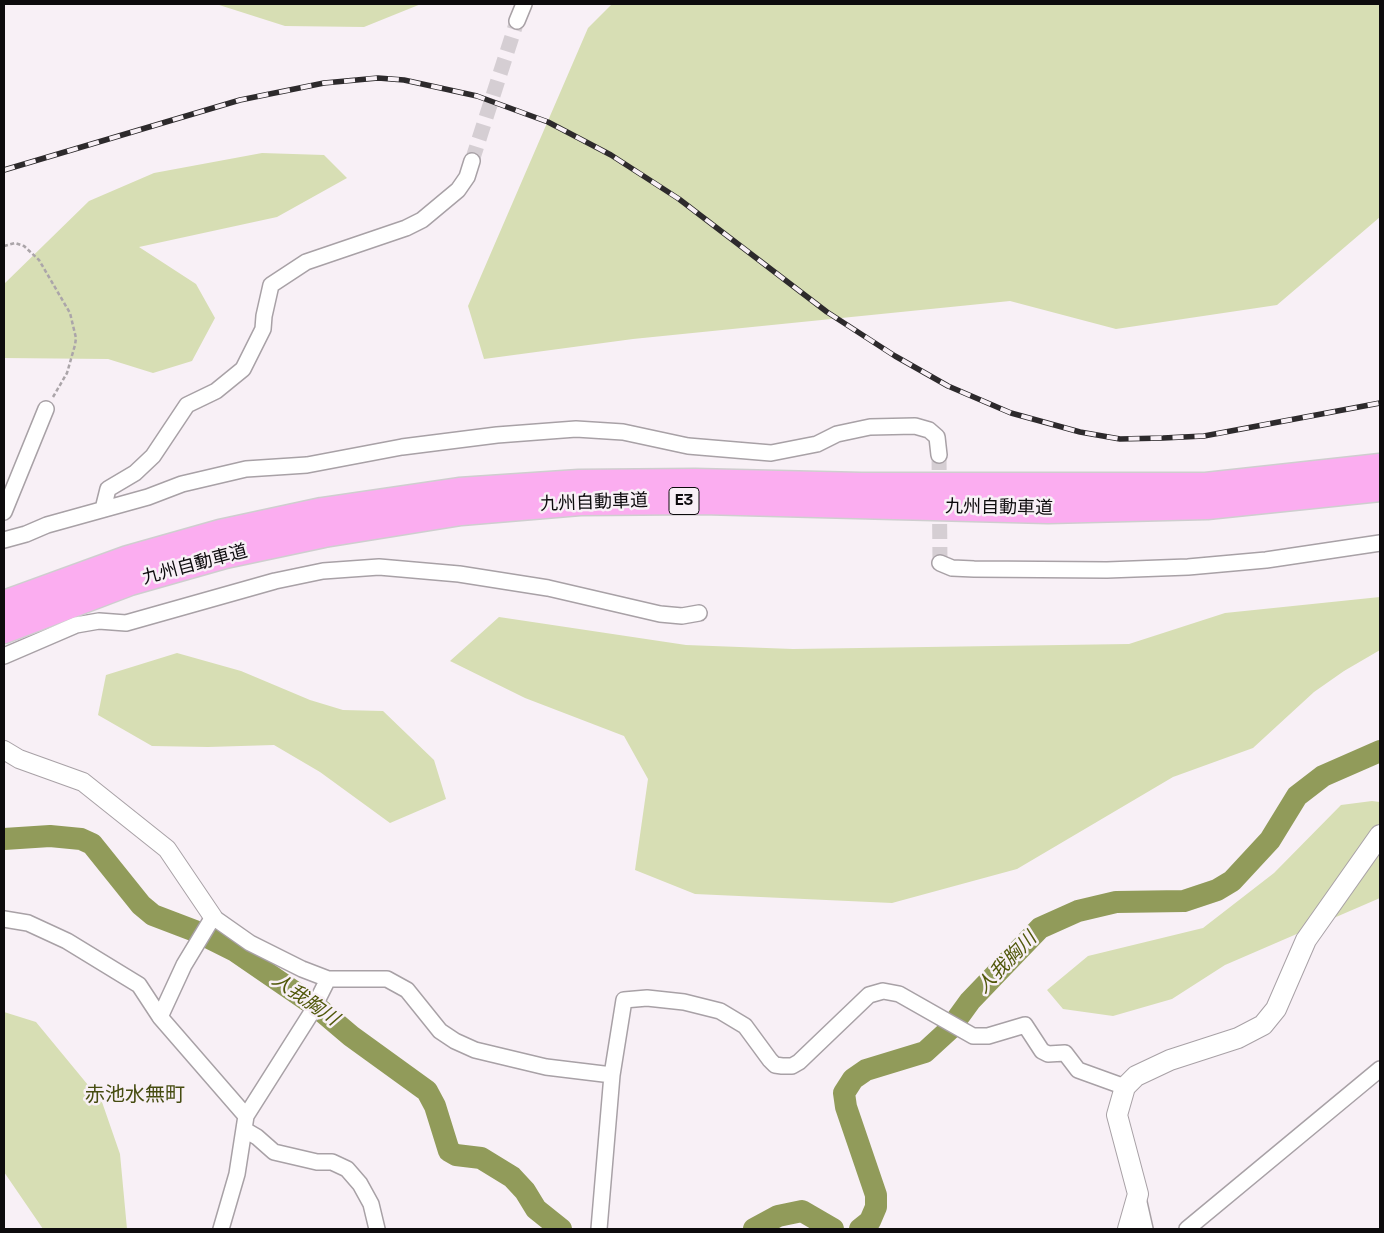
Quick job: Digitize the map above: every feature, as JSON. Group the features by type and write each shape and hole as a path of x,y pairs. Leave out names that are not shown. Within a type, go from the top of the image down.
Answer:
{"highway":[{"name":"九州自動車道","path":"4,604 128,559 220,533 322,511 459,491 579,483 695,482 880,486 1206,486 1380,467"},
{"name":"九州自動車道","path":"4,630 130,582 225,555 324,534 461,512 580,502 702,501 1048,510 1207,506 1380,488"}],"main road":[{"path":"1128,1229 1138,1194 1117,1115 1125,1087 1136,1076 1170,1060 1238,1038 1263,1025 1276,1009 1306,940 1380,835"}],"street":[{"path":"517,21 524,4"},
{"path":"103,509 108,489 135,473 153,456 187,405 216,391 243,369 263,329 271,285 306,262 406,228 422,220 458,190 467,177 472,161"},
{"path":"4,512 46,409"},
{"path":"4,540 182,484 246,469 306,465 402,446 576,429 623,432 688,446 771,453 817,444 837,434 870,427 915,426 930,430 937,437 939,454"},
{"path":"940,563 952,568 974,569 1107,570 1188,567 1266,560 1380,543"},
{"path":"4,656 76,625 99,621 126,623 189,607 275,581 323,571 379,567 459,574 540,587 660,614 682,616 698,613"},
{"path":"4,750 19,759 83,782 167,849 213,917 250,943 302,969 328,979 387,979 407,990 440,1031 454,1042 476,1050 546,1067 612,1075"},
{"path":"160,1017 184,965 213,917"},
{"path":"4,919 28,923 67,941 139,985 160,1017 257,1137 274,1152 317,1162 332,1162 346,1168 360,1184 371,1204 377,1229"},
{"path":"221,1229 238,1174 246,1123 310,1015 328,979"},
{"path":"599,1229 612,1075 624,1000 647,998 684,1002 720,1011 745,1026 775,1065 792,1066 799,1062 869,995 883,991 899,994 973,1036 988,1036 1025,1025 1042,1051 1048,1054 1065,1053 1078,1070 1125,1087"},
{"path":"1187,1229 1380,1069"},
{"path":"1138,1194 1145,1229"}],"path":[{"path":"4,246 15,243 24,246 39,260 70,313 76,338 75,345 67,373 46,409"}],"green space":[{"path":"216,4 421,4 364,27 285,26"},
{"path":"612,4 1380,4 1380,217 1277,305 1116,329 1010,301 633,339 484,359 468,306 588,28"},
{"path":"262,153 324,155 347,178 277,217 139,247 196,284 215,318 192,361 153,373 108,359 4,358 4,284 89,201 154,173"},
{"path":"1380,597 1380,650 1344,671 1314,692 1253,748 1173,777 1017,869 892,903 695,894 635,870 648,779 624,736 525,698 450,661 499,617 686,645 793,649 1129,644 1225,613"},
{"path":"177,653 241,671 310,700 343,710 383,711 434,760 446,799 390,823 320,772 274,745 152,746 98,715 106,675"},
{"path":"1372,801 1380,802 1380,898 1225,965 1172,999 1113,1016 1063,1009 1047,990 1088,956 1203,928 1274,873 1341,805"},
{"path":"4,1012 36,1022 102,1102 120,1154 127,1229 43,1229 4,1172"}],"waterway":[{"name":"人我胸川","path":"860,1229 870,1221 876,1207 876,1195 846,1107 844,1093 853,1079 866,1070 925,1052 949,1030 970,1001 1040,928 1078,911 1116,902 1184,901 1217,890 1232,881 1270,840 1297,796 1323,776 1380,751"},
{"name":"人我胸川","path":"4,839 50,836 81,839 92,844 141,905 153,915 195,931 235,951 318,1008 351,1036 427,1091 435,1106 449,1151 456,1155 481,1158 512,1177 525,1191 536,1209 561,1229"},
{"name":"人我胸川","path":"754,1229 778,1216 802,1211 833,1229"}],"tunnel":[{"path":"472,161 517,21"},
{"path":"939,455 940,563"}],"railway":[{"path":"4,170 240,100 324,83 378,78 404,80 477,96 548,122 611,155 679,199 827,312 895,356 948,386 1011,413 1080,432 1120,439 1163,438 1204,436 1380,403"}],"district":[{"name":"赤池水無町","path":"135,1096"}]}
